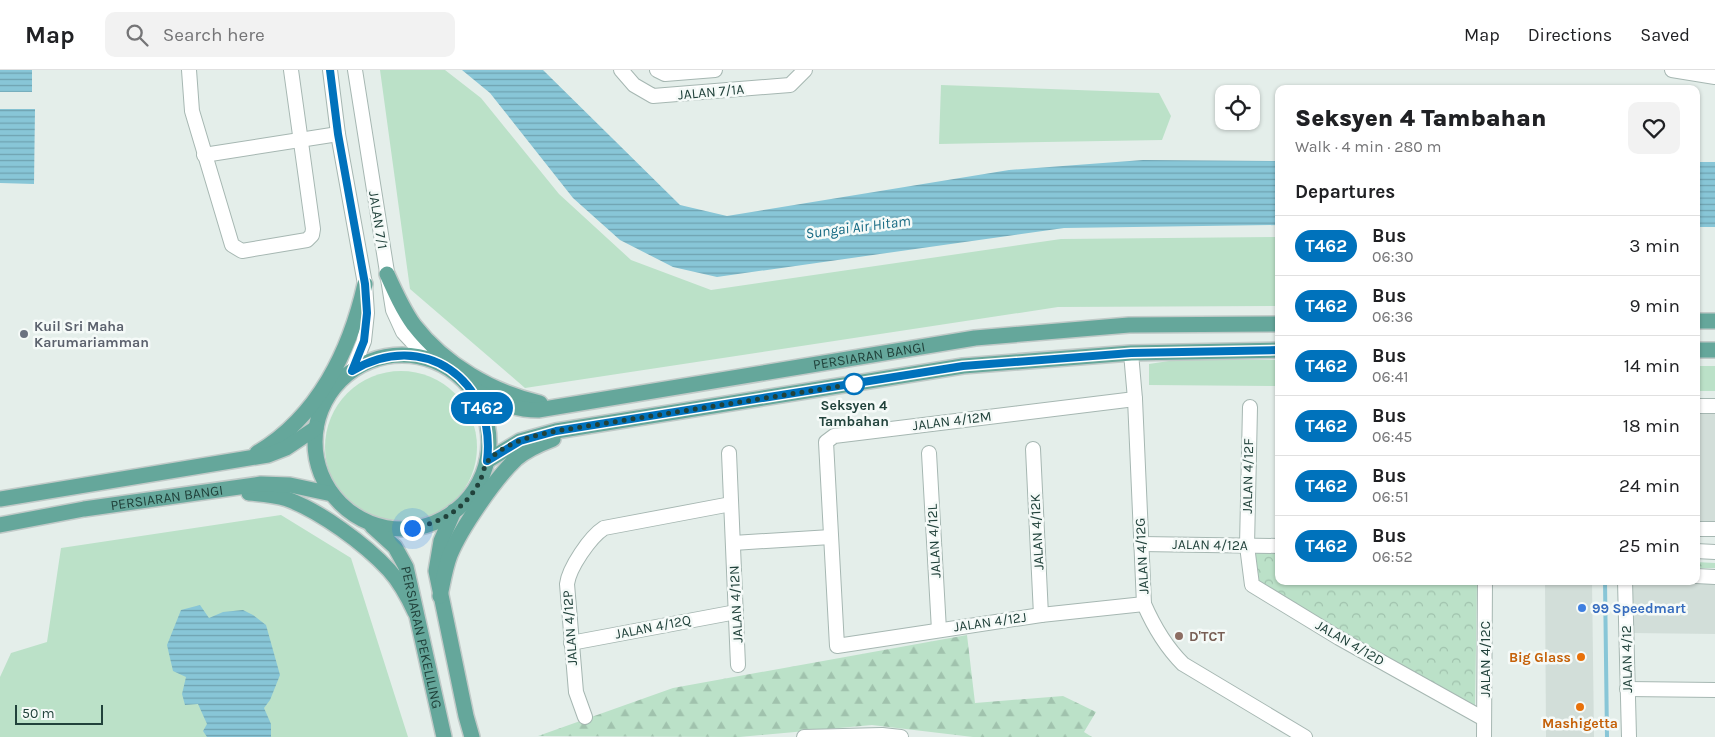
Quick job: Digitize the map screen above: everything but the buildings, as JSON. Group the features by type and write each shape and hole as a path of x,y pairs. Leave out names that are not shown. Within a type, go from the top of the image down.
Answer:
{"main road":[{"path":"387,274 400,303 414,325 448,358 476,378 498,390 521,398 565,406"},
{"path":"249,458 293,426 325,387 347,345 365,284"},
{"path":"1700,321 1715,321"},
{"name":"PERSIARAN BANGI","path":"468,385 482,394 511,407 530,410 565,406 975,338 1129,325 1275,324"},
{"name":"PERSIARAN BANGI","path":"487,461 520,441 549,433 963,366 1131,353 1275,350"},
{"path":"1700,350 1715,350"},
{"path":"394,356 428,360 450,370 468,385 477,398 488,428 487,461 478,485 454,512 434,522 412,528 390,528 368,522 348,510 332,494 318,468 315,448 316,428 328,396 352,371 372,361 394,356"},
{"path":"440,596 450,555 458,540 505,471 517,458 531,449 595,426"},
{"name":"PERSIARAN BANGI","path":"0,499 249,458 286,448 316,428"},
{"name":"PERSIARAN BANGI","path":"0,524 84,509 261,484 280,484 332,494"},
{"path":"223,490 286,499 319,516 362,546 389,570 399,582 416,612"},
{"name":"PERSIARAN PEKELILING","path":"454,512 445,531 436,571 472,737"},
{"name":"PERSIARAN PEKELILING","path":"368,522 390,542 403,560 408,574 444,737"}],"street":[{"path":"189,70 192,112 204,155 232,245 242,251 307,240 312,235 313,229 291,70"},
{"name":"JALAN 7/1","path":"330,70 338,134 365,284 366,333 352,371"},
{"name":"JALAN 7/1","path":"354,70 393,310 398,324 428,360"},
{"name":"JALAN 7/1A","path":"621,70 634,86 653,96 790,86 805,70"},
{"path":"657,70 665,74 715,70"},
{"path":"1672,70 1715,77"},
{"path":"204,155 338,134"},
{"name":"JALAN 4/12G","path":"1131,353 1135,399 1144,604 1160,638 1183,664 1305,737"},
{"name":"JALAN 4/12M","path":"837,646 826,442 834,436 1135,399"},
{"path":"1700,406 1715,406"},
{"name":"JALAN 4/12F","path":"1247,546 1250,407"},
{"name":"JALAN 4/12K","path":"1033,449 1041,615"},
{"name":"JALAN 4/12L","path":"929,453 939,630"},
{"name":"JALAN 4/12N","path":"729,454 738,665"},
{"name":"JALAN 4/12P","path":"585,717 576,692 571,643 568,576 597,533 604,528 731,504"},
{"path":"1700,529 1715,529"},
{"path":"733,543 831,537"},
{"name":"JALAN 4/12A","path":"1141,544 1275,546"},
{"name":"JALAN 4/12D","path":"1247,546 1250,581 1255,588 1484,719"},
{"path":"1700,551 1715,552"},
{"path":"1700,576 1715,577"},
{"name":"JALAN 4/12C","path":"1484,737 1485,585"},
{"name":"JALAN 4/12","path":"1625,585 1629,737"},
{"name":"JALAN 4/12J","path":"837,646 1041,615 1144,604"},
{"name":"JALAN 4/12Q","path":"571,643 736,612"},
{"path":"1627,689 1715,690"},
{"path":"809,737 882,735 901,737"}],"shaded area":[{"path":"1700,410 1715,410 1715,524 1700,524"},
{"path":"1700,581 1715,581 1715,634 1631,633 1630,585 1700,585"},
{"path":"1545,585 1592,585 1594,737 1546,737"}],"green space":[{"path":"380,70 445,70 481,98 559,194 631,260 711,290 1061,239 1275,237 1275,306 1058,307 525,388 410,289"},
{"path":"941,85 1159,93 1171,116 1162,140 939,144"},
{"path":"1182,359 1275,360 1275,386 1149,385 1149,364"},
{"path":"1700,366 1715,366 1715,391 1700,391"},
{"path":"401,371 430,377 443,384 454,394 464,405 471,418 477,447 471,476 464,489 454,500 443,510 430,517 401,523 372,517 359,510 348,500 338,489 331,476 325,447 331,418 338,405 348,394 359,384 372,377"},
{"path":"281,515 351,558 408,737 0,737 0,677 11,653 47,642 61,548"},
{"path":"1252,551 1275,551 1275,585 1477,585 1475,707 1336,629 1256,579"},
{"path":"1700,562 1715,563 1715,568 1700,568"},
{"path":"967,635 975,703 1063,696 1096,712 1084,732 1092,737 973,737 872,725 739,737 538,736 673,688"}],"water":[{"path":"0,70 32,70 32,92 0,92"},
{"name":"Sungai Air Hitam","path":"462,70 543,70 680,205 727,216 1009,170 1143,160 1275,161 1275,225 1064,228 717,277 673,267 620,240 573,198 490,93"},
{"path":"0,109 35,109 34,184 0,183"},
{"path":"1700,162 1715,162 1715,227 1700,227"},
{"path":"200,605 209,618 223,612 243,610 266,625 280,675 270,700 264,708 271,724 271,737 207,737 203,731 207,724 198,704 185,705 182,694 186,677 173,671 167,645 181,610"}],"waterway":[{"path":"1605,585 1607,737"}],"bus line":[{"name":"T462","path":"330,70 338,134 365,284 366,333 352,371 372,361 394,356 417,357 439,364 450,370 468,385 484,413 488,428 489,445 487,461 503,449 520,441 556,431 963,366 1131,353 1275,350"}],"place":[{"name":"Kuil Sri Maha Karumariamman","path":"24,334"},
{"name":"Seksyen 4 Tambahan","path":"854,384"},
{"name":"99 Speedmart","path":"1582,608"},
{"name":"D'TCT","path":"1179,636"},
{"name":"Big Glass","path":"1581,657"},
{"name":"Mashigetta","path":"1580,707"}],"route":[{"path":"412,528 424,526 445,518 454,512 473,493 482,477 487,461 503,449 520,441 556,431 854,384"}]}
